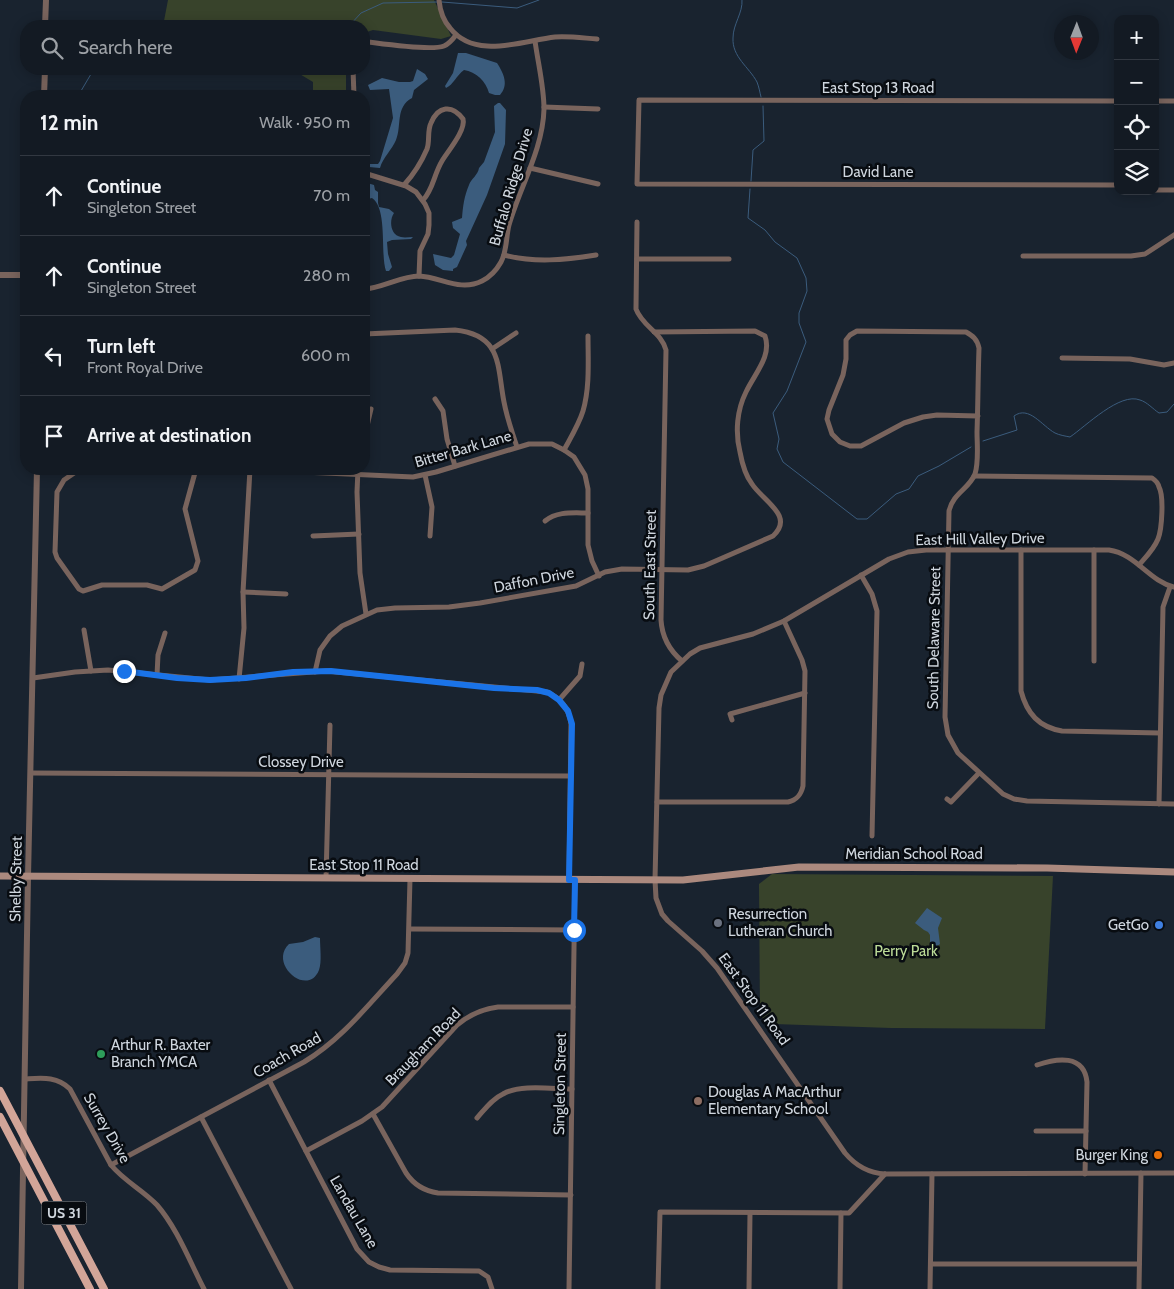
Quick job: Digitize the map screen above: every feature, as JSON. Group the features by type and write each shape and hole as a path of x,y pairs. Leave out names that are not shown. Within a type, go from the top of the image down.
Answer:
{"main road":[{"name":"Meridian School Road","path":"655,880 704,878 799,867 1047,868 1174,872"},
{"name":"East Stop 11 Road","path":"0,876 655,880"},
{"name":"US 31","path":"0,1091 104,1289"},
{"name":"US 31","path":"0,1117 90,1289"}],"street":[{"path":"45,20 46,0"},
{"path":"439,1 444,20 456,35 470,44 482,47 564,37 598,39"},
{"path":"370,42 415,47 439,47 450,42 456,35"},
{"name":"Buffalo Ridge Drive","path":"419,276 462,285 473,284 489,277 497,269 504,255 509,225 539,139 544,107 535,41"},
{"path":"44,90 45,75"},
{"path":"353,75 354,90"},
{"name":"East Stop 13 Road","path":"637,184 638,100 1114,101"},
{"path":"1159,101 1174,101"},
{"path":"544,107 598,110"},
{"path":"404,185 416,171 426,151 431,121 441,111 446,108 451,109 462,118 463,128 437,169 430,192 423,200"},
{"path":"530,168 598,184"},
{"path":"370,176 404,185 416,192 423,200 428,213 429,225 420,252 419,276 370,288"},
{"name":"David Lane","path":"637,184 1114,185"},
{"path":"1159,190 1174,190"},
{"name":"South East Street","path":"637,222 636,309 639,316 664,343 666,350 662,629 668,646 682,661"},
{"path":"1023,256 1131,256 1145,254 1174,235"},
{"path":"504,255 524,260 554,260 596,255"},
{"path":"637,259 729,259"},
{"path":"0,275 20,275"},
{"path":"370,334 455,330 476,335 492,349 498,361 504,402 517,447"},
{"name":"Daffon Drive","path":"315,672 320,650 330,636 342,626 366,614 395,608 449,607 480,603 576,586 613,570 688,570 704,566 773,536 778,531 781,522 780,515 751,484 744,469 739,450 738,427 740,409 746,393 767,353 768,344 765,336 755,331 654,332"},
{"path":"978,416 923,416 904,423 868,443 850,446 840,442 832,434 827,419 843,375 846,359 846,340 857,331 966,332 975,337 979,348 978,416 977,465 974,476 1146,476 1156,481 1161,495 1160,531 1154,546 1139,565"},
{"path":"492,349 516,333"},
{"path":"588,336 585,403 576,428 564,450 576,460 586,477 588,488 589,550 599,576"},
{"path":"1062,358 1130,359 1164,365 1174,363"},
{"path":"435,399 443,411 447,439 455,466"},
{"path":"370,412 371,408"},
{"name":"Bitter Bark Lane","path":"370,473 404,477 425,475 529,444 545,443 564,450"},
{"name":"Shelby Street","path":"21,1289 37,475"},
{"path":"71,475 64,480 56,494 55,552 79,589 83,591 102,585 147,585 160,589 192,572 197,566 197,559 186,510 195,475"},
{"path":"239,679 244,628 243,592 250,475"},
{"path":"358,475 361,582 366,614"},
{"path":"425,475 432,507 430,536"},
{"name":"South Delaware Street","path":"974,476 950,505 945,717 949,739 958,753 979,773"},
{"path":"545,521 554,515 562,513 588,513"},
{"path":"313,536 359,534"},
{"name":"East Hill Valley Drive","path":"682,661 700,648 753,634 784,621 889,559 908,552 926,550 1118,551 1158,580 1172,587"},
{"path":"1021,550 1021,691 1024,704 1029,713 1048,728 1062,731 1160,734"},
{"path":"1094,550 1094,661"},
{"path":"862,575 872,594 877,611 872,836"},
{"path":"1159,804 1163,607 1172,587"},
{"path":"243,592 286,594"},
{"path":"657,802 788,802 798,797 803,786 805,671 784,621"},
{"path":"84,630 91,671"},
{"path":"157,675 159,650 165,633"},
{"path":"655,880 659,708 661,695 671,672 682,661"},
{"path":"33,678 91,671 117,671 199,680 239,679 315,672 342,672 494,688 537,690 549,693 559,700 580,676 582,664"},
{"path":"732,720 730,714 804,693"},
{"name":"Singleton Street","path":"559,700 568,711 571,722 574,1007 569,1289"},
{"path":"326,878 330,725"},
{"name":"Clossey Drive","path":"31,773 571,776"},
{"path":"947,799 951,802 979,773 996,789 1014,799 1027,801 1174,804"},
{"name":"Coach Road","path":"111,1165 321,1052 352,1022 405,963 410,930 410,878"},
{"name":"East Stop 11 Road","path":"655,880 656,898 663,915 701,950 717,968 845,1153 853,1162 863,1168 885,1174 1174,1173"},
{"path":"410,930 574,930"},
{"name":"Braugham Road","path":"306,1151 373,1114 392,1097 457,1026 472,1015 489,1008 498,1007 574,1007"},
{"path":"1037,1065 1051,1060 1071,1060 1081,1067 1086,1074 1085,1174"},
{"name":"Surrey Drive","path":"25,1078 54,1079 70,1089 111,1165 120,1175 152,1200 161,1211 170,1224 204,1289"},
{"name":"Landau Lane","path":"269,1080 357,1249 369,1262 390,1270 479,1271 488,1277 492,1289"},
{"path":"477,1118 494,1099 503,1093 514,1090 572,1089"},
{"path":"373,1114 406,1174 423,1189 438,1193 571,1194"},
{"path":"201,1117 291,1289"},
{"path":"1036,1131 1086,1131"},
{"path":"1139,1289 1141,1173"},
{"path":"658,1289 660,1212 850,1213 885,1174"},
{"path":"930,1289 932,1174"},
{"path":"749,1289 750,1213"},
{"path":"840,1289 841,1213"},
{"path":"931,1264 1139,1264"}],"green space":[{"path":"168,0 434,0 451,36 441,39 370,31 370,20 164,20"},
{"path":"301,75 346,75 346,90 313,90 313,82"},
{"name":"Perry Park","path":"772,874 1053,876 1045,1029 891,1028 774,1024 760,1017 759,884"}],"water":[{"path":"458,53 466,53 497,63 502,71 505,83 500,95 489,93 486,85 480,78 464,70 446,88 445,86 453,73"},
{"path":"417,69 425,74 428,79 414,90 412,98 403,106 398,135 380,168 370,167 370,164 378,164 380,161 393,118 389,89 370,90 368,85 382,78 399,82 413,81"},
{"path":"498,103 506,110 505,144 487,195 466,241 467,245 457,267 453,271 443,270 435,265 433,254 451,258 454,255 460,234 453,228 452,222 462,218 469,185 484,162 495,132 494,106"},
{"path":"370,184 374,185 375,190 378,192 379,207 389,209 394,213 391,223 397,236 413,237 411,239 387,242 392,267 389,271 386,271 384,263 380,212 372,198 370,198"},
{"path":"927,908 942,918 938,928 940,944 936,947 930,944 928,932 915,923"},
{"path":"315,937 320,938 321,959 319,970 314,978 307,981 299,979 286,968 283,960 284,952 289,944 303,942"}],"waterway":[{"path":"442,2 517,8 539,0"},
{"path":"742,0 733,33 733,45 738,56 757,82 761,97"},
{"path":"355,20 361,13 383,3 438,2"},
{"path":"82,90 90,75"},
{"path":"751,181 753,150 764,141 763,106"},
{"path":"750,189 748,218 765,230 775,242 797,258 806,278 807,291 799,313 799,323 806,342 787,391 773,413 779,439 777,449 783,462 857,519 867,519 896,494 909,489 918,476 971,447"},
{"path":"983,441 1017,430 1014,416 1020,413 1030,415 1055,433 1070,437 1104,411 1123,401 1140,400 1159,413 1167,412 1174,404"}],"place":[{"name":"Resurrection Lutheran Church","path":"718,923"},
{"name":"GetGo","path":"1159,925"},
{"name":"Arthur R. Baxter Branch YMCA","path":"101,1054"},
{"name":"Douglas A MacArthur Elementary School","path":"698,1101"},
{"name":"Burger King","path":"1158,1155"}],"route":[{"path":"124,671 210,680 293,672 326,671 494,688 537,690 551,694 565,707 570,715 572,724 569,880 575,880 574,930"}]}
